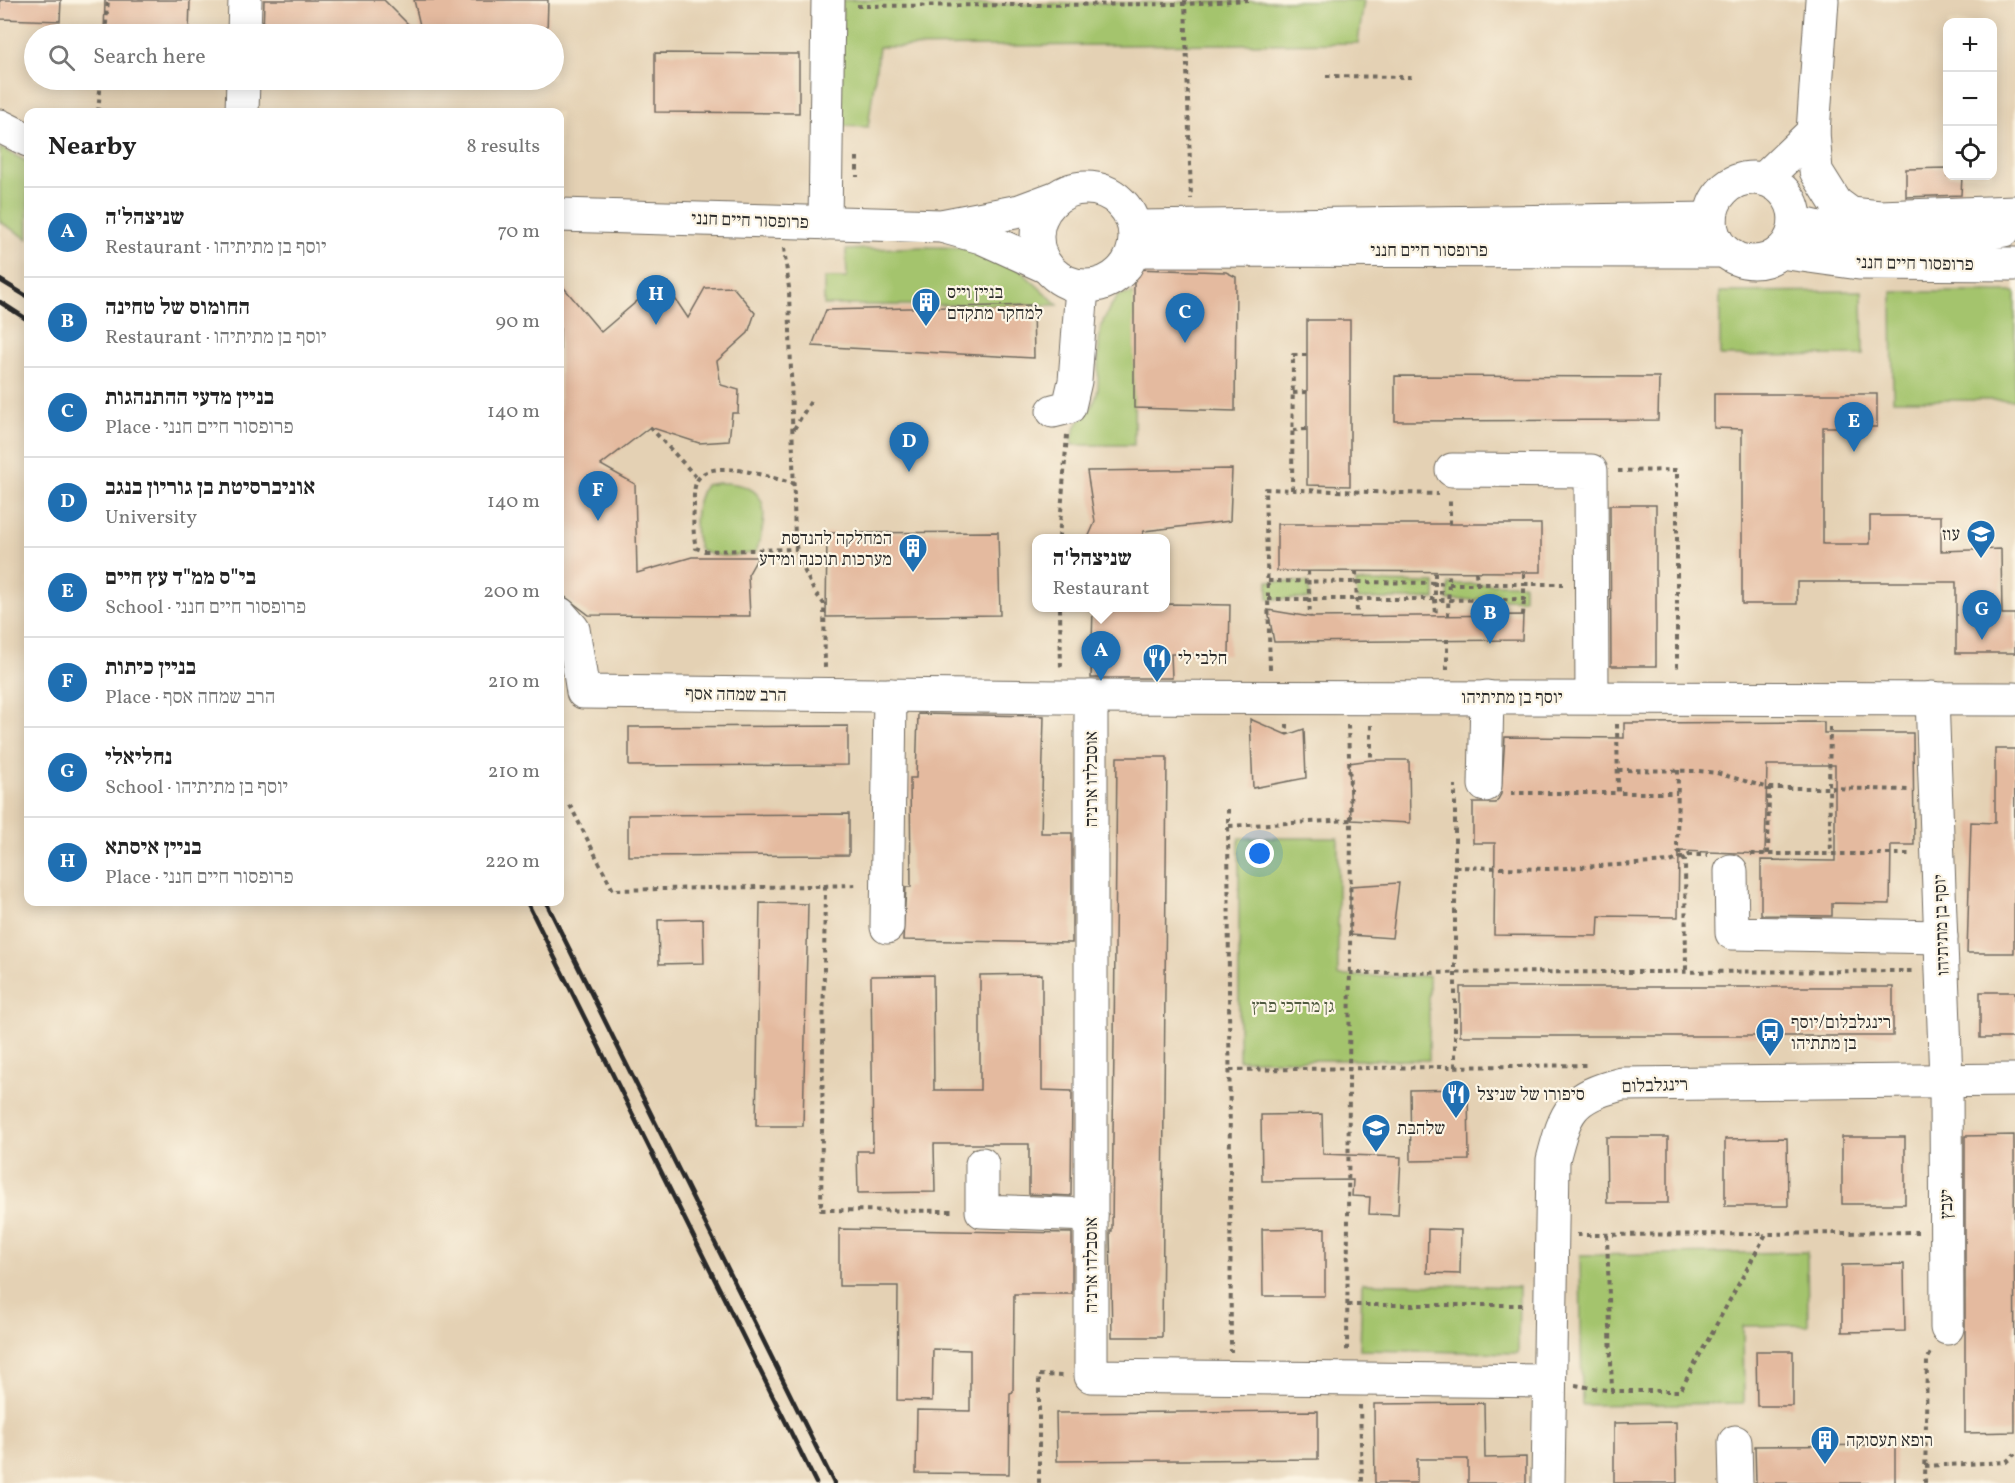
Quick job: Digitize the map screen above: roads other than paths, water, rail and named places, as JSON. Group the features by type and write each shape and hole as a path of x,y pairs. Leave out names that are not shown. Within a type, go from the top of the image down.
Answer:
{"street":[{"path":"244,0 244,24"},
{"path":"1822,0 1813,132 1816,171 1836,203 1851,214 1880,217 2015,212"},
{"path":"825,223 843,3"},
{"path":"242,108 243,90"},
{"path":"0,126 24,138"},
{"path":"1764,179 1813,132"},
{"path":"1750,177 1764,179 1777,184 1787,195 1794,208 1795,222 1791,239 1780,252 1770,258 1746,261 1724,251 1716,240 1711,219 1716,199 1725,188 1750,177"},
{"path":"1088,188 1102,190 1117,198 1129,211 1135,238 1127,265 1115,278 1099,285 1082,287 1059,279 1047,267 1039,252 1037,234 1040,218 1055,198 1071,190 1088,188"},
{"name":"פרופסור חיים חנני","path":"564,214 941,226 1020,211 1055,198"},
{"name":"פרופסור חיים חנני","path":"1135,238 1192,226 1711,219"},
{"name":"פרופסור חיים חנני","path":"1795,222 1861,237 1891,241 1931,240 2015,228"},
{"name":"פרופסור חיים חנני","path":"941,226 981,237 1047,267"},
{"name":"פרופסור חיים חנני","path":"1135,238 1724,251"},
{"name":"פרופסור חיים חנני","path":"1780,252 1859,263 2015,264"},
{"path":"1061,409 1075,381 1082,287"},
{"path":"1452,470 1591,471 1604,698"},
{"name":"הרב שמחה אסף","path":"564,619 573,629 583,692 1091,697"},
{"path":"887,927 890,695"},
{"name":"יוסף בן מתיתיהו","path":"1091,697 1359,707 1486,697 2015,699"},
{"name":"אוסבלדו ארניה","path":"1091,697 1091,1376 1548,1381"},
{"path":"1474,789 1486,697"},
{"name":"יוסף בן מתיתיהו","path":"1932,698 1946,1080"},
{"path":"1732,860 1732,933 1941,937"},
{"name":"יעבץ","path":"1946,1080 1947,1328"},
{"name":"רינגלבלום","path":"1548,1483 1553,1160 1561,1128 1575,1104 1593,1091 1622,1084 2015,1080"},
{"path":"982,1164 982,1211 1091,1215"},
{"path":"1736,1442 1736,1483"}],"railway":[{"path":"0,280 24,295"},
{"path":"0,302 24,317"},
{"path":"529,906 816,1483"},
{"path":"548,906 834,1483"}],"place":[{"name":"בניין איסתא","path":"656,325"},
{"name":"בניין וייס למחקר מתקדם","path":"926,328"},
{"name":"בניין מדעי ההתנהגות","path":"1185,343"},
{"name":"בי\"ס ממ\"ד עץ חיים","path":"1854,452"},
{"name":"אוניברסיטת בן גוריון בנגב","path":"909,472"},
{"name":"בניין כיתות","path":"598,521"},
{"name":"עוז","path":"1981,560"},
{"name":"המחלקה להנדסת מערכות תוכנה ומידע","path":"913,574"},
{"name":"נחליאלי","path":"1982,640"},
{"name":"החומוס של טחינה","path":"1490,644"},
{"name":"שניצהל'ה","path":"1101,681"},
{"name":"חלבי לי","path":"1157,684"},
{"name":"רינגלבלום/יוסף בן מתתיהו","path":"1770,1058"},
{"name":"סיפורו של שניצל","path":"1456,1120"},
{"name":"שלהבת","path":"1376,1154"},
{"name":"רופא תעסוקה","path":"1825,1466"}],"park label":[{"name":"גן מרדכי פרץ","path":"1293,1006"}]}
